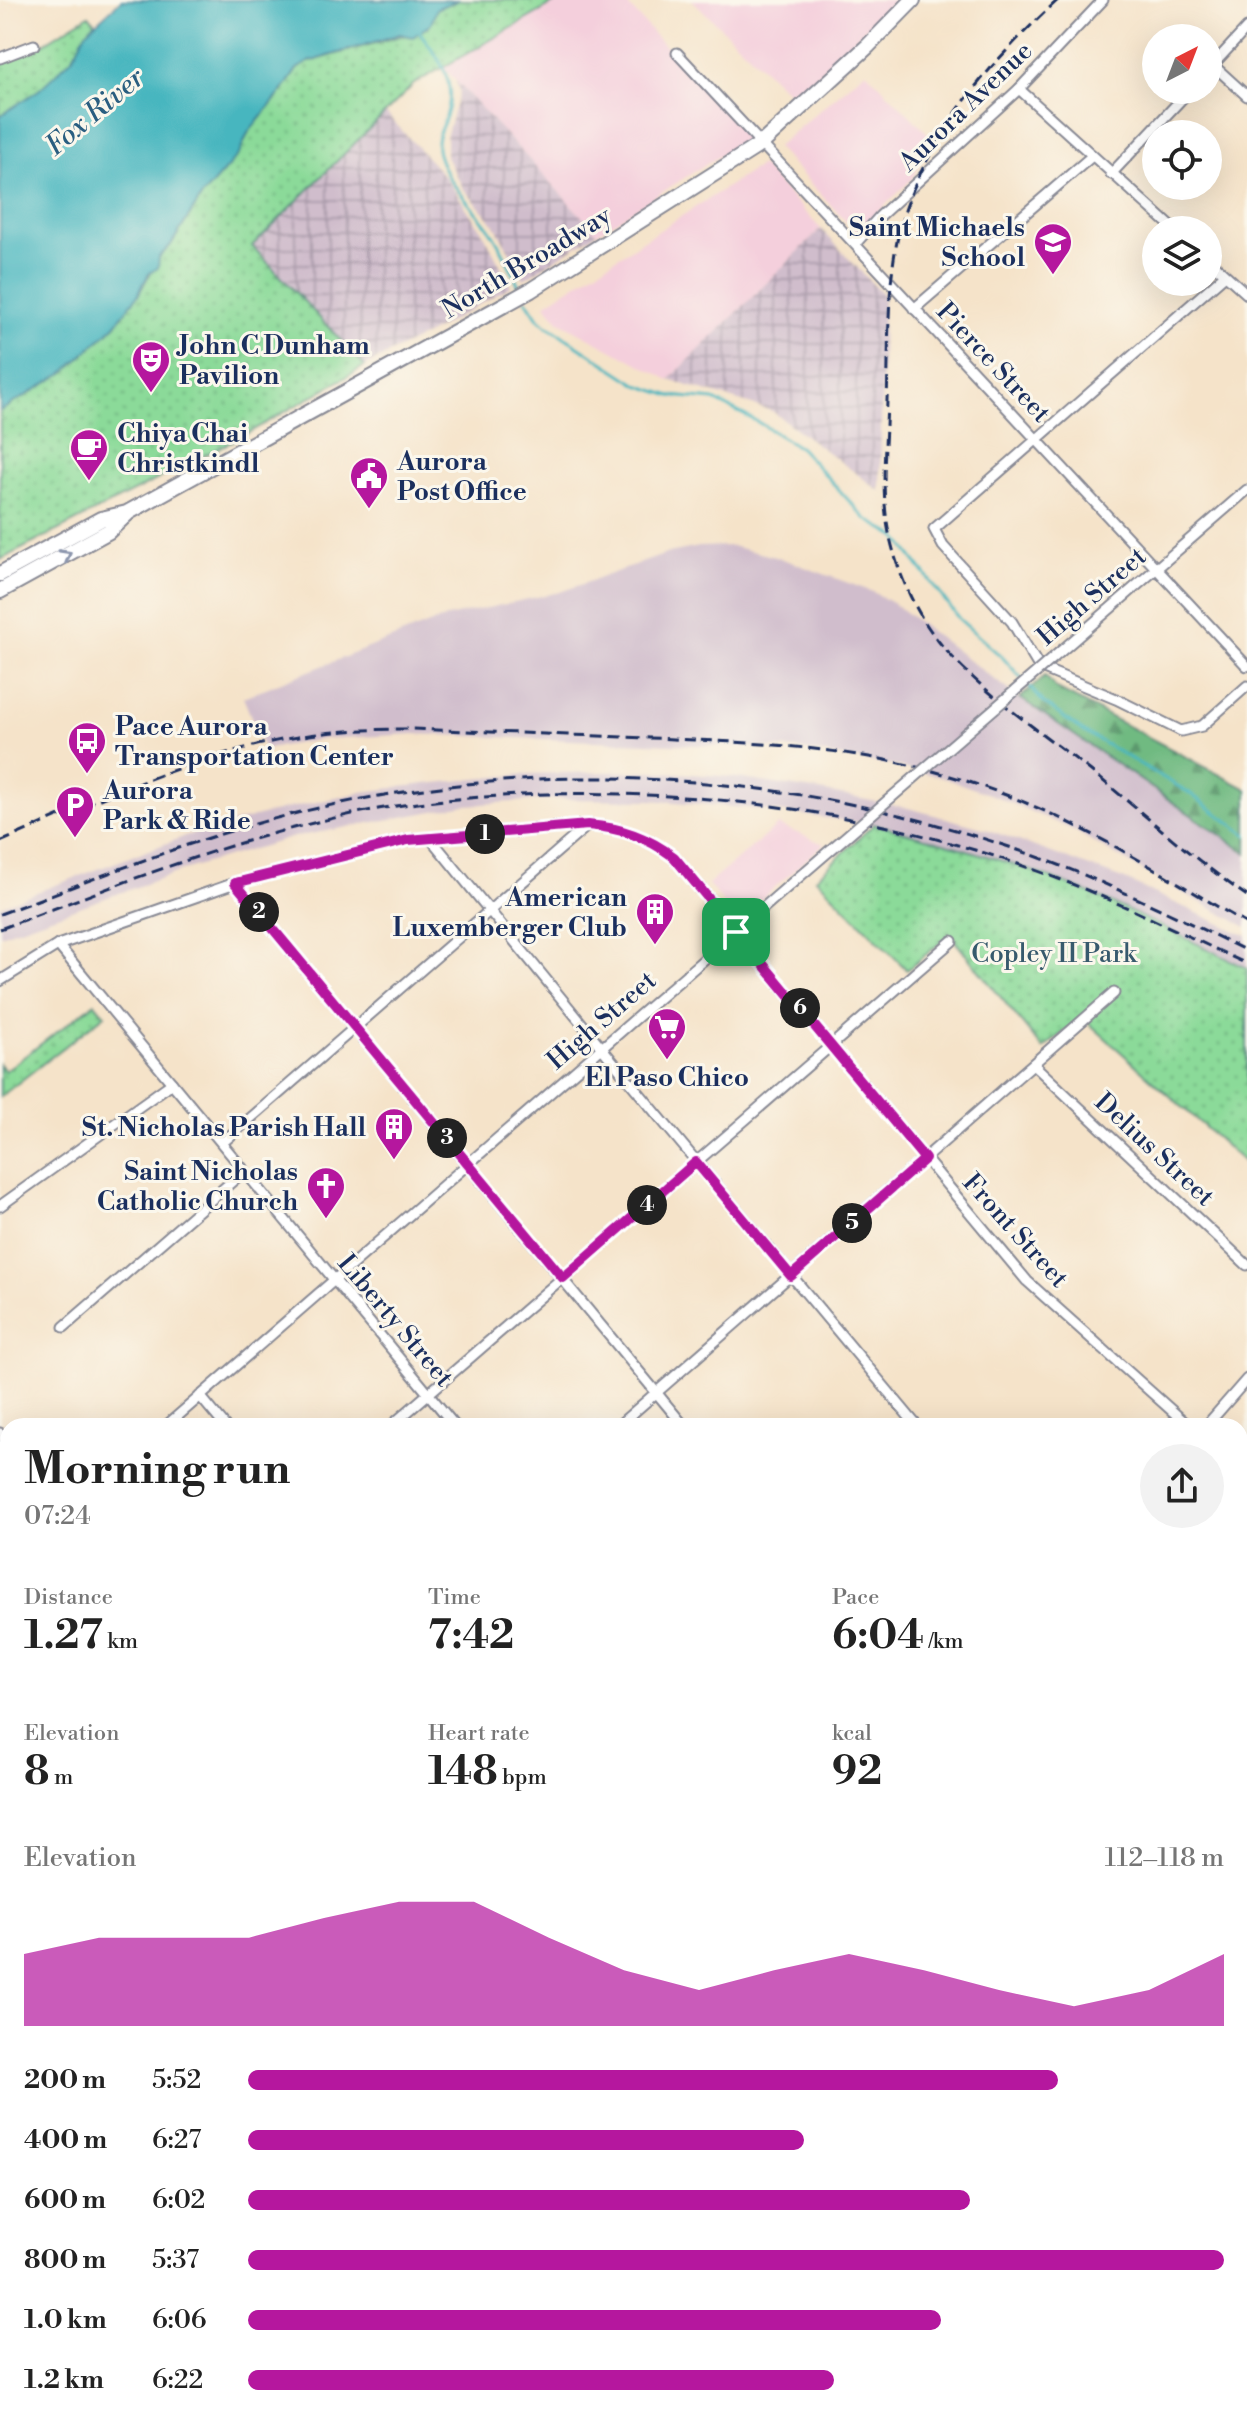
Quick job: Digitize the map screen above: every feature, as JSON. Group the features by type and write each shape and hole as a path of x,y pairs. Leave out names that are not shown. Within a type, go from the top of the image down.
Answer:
{"main road":[{"name":"North Broadway","path":"0,574 101,519 127,513 531,290 761,144 868,46 913,0"},
{"name":"North Broadway","path":"0,591 109,531 127,513"}],"street":[{"name":"Aurora Avenue","path":"856,243 880,216 1019,89 1103,0"},
{"path":"1222,55 1247,28"},
{"path":"0,58 34,45"},
{"name":"Pierce Street","path":"677,53 1247,666"},
{"path":"1222,77 1247,96"},
{"path":"1019,89 1159,216"},
{"path":"1111,174 1177,104"},
{"path":"914,309 1092,156"},
{"path":"1222,272 1247,294"},
{"path":"1225,275 934,529 943,546 1012,622 1039,667 1181,731 1202,726 1247,686"},
{"name":"High Street","path":"175,1418 1247,490"},
{"path":"222,1143 588,825"},
{"name":"Front Street","path":"0,981 58,945 235,883 408,840 588,825 616,828 658,845 674,857 1027,1281 1180,1418"},
{"path":"431,839 910,1418"},
{"path":"235,883 678,1418"},
{"path":"400,1418 952,941"},
{"name":"Liberty Street","path":"58,945 448,1418"},
{"path":"627,1418 1114,993"},
{"name":"Delius Street","path":"1034,1065 1247,1265"},
{"path":"0,1206 172,1083"},
{"path":"64,1327 244,1171"},
{"path":"1213,1418 1247,1379"},
{"path":"200,1396 218,1418"}],"shaded area":[{"path":"560,0 623,0 748,138 597,233 443,67"},
{"path":"692,0 895,0 794,98"},
{"path":"866,71 933,139 911,180 857,233 776,147"},
{"path":"456,81 597,233 524,279 495,225 463,188 446,157 446,137 459,92"},
{"path":"383,110 446,178 484,234 511,286 365,366 252,246"},
{"path":"761,165 821,229 669,380 560,322 545,304"},
{"path":"821,229 883,295 880,491 772,411 669,380"},
{"path":"731,546 780,558 873,592 897,606 1015,695 1247,854 1247,927 1071,829 995,796 941,777 899,767 797,749 414,734 323,739 264,749 243,697 447,617 560,592 669,553 699,547"},
{"path":"651,771 731,777 820,791 908,808 983,828 1123,879 1247,936 1247,968 1108,901 1052,878 946,844 874,824 651,800 557,799 466,805 294,837 196,866 0,935 0,906 194,833 281,810 362,792 425,784 525,774"},
{"path":"778,825 824,844 749,910 738,914 730,911 708,884"}],"green space":[{"path":"459,0 560,0 414,84 252,246 365,366 246,434 0,560 0,411 65,372 114,326 138,295 159,257 170,246 202,196 239,154 248,133 297,69 309,62 407,34 432,18 437,8"},
{"path":"89,15 95,22 68,63 40,89 0,116 0,64 39,46"},
{"path":"1045,676 1057,689 1247,789 1247,853 1020,698"},
{"name":"Copley II Park","path":"874,824 985,855 1051,878 1125,909 1247,968 1247,1165 1082,1017 1043,1049 950,935 907,970 816,878"},
{"path":"95,1003 105,1015 0,1097 0,1064 5,1071"}],"water":[{"name":"Fox River","path":"121,0 459,0 437,8 431,24 413,37 400,34 309,62 297,69 248,133 239,154 202,196 170,246 159,257 158,268 149,273 138,295 114,326 65,372 0,411 0,116 40,89 64,66 73,57 86,32"}],"waterway":[{"path":"418,30 445,72 450,94 438,136 438,154 453,184 495,237 521,290"},
{"path":"526,300 546,325 638,385 671,396 714,400 800,448 866,519 897,537 959,619 1003,658 1045,704 1081,730 1188,792 1247,835"}],"railway":[{"path":"1058,0 1015,41 959,108 928,158 905,211 890,291 884,484 889,533 909,594 928,627 962,667 1004,704 1247,896"},
{"path":"0,842 187,765 265,743 318,734 413,729 738,742 825,750 910,765 995,791 1093,834 1247,924"},
{"path":"0,914 216,836 289,815 379,796 470,784 562,778 654,780 746,787 837,802 927,822 1074,871 1247,951"},
{"path":"0,929 186,860 329,819 462,798 611,794 740,802 866,822 929,837 1051,876 1247,964"}],"place":[{"name":"Saint Michaels School","path":"1053,276"},
{"name":"John C Dunham Pavilion","path":"151,394"},
{"name":"Chiya Chai Christkindl","path":"89,482"},
{"name":"Aurora Post Office","path":"369,510"},
{"name":"Pace Aurora Transportation Center","path":"87,775"},
{"name":"Aurora Park & Ride","path":"75,839"},
{"name":"American Luxemberger Club","path":"655,946"},
{"name":"El Paso Chico","path":"667,1061"},
{"name":"St. Nicholas Parish Hall","path":"394,1161"},
{"name":"Saint Nicholas Catholic Church","path":"326,1220"}],"route":[{"path":"588,825 637,834 658,845 674,857 736,932 925,1159 791,1276 696,1162 563,1278 235,883 408,840 588,825"}]}
